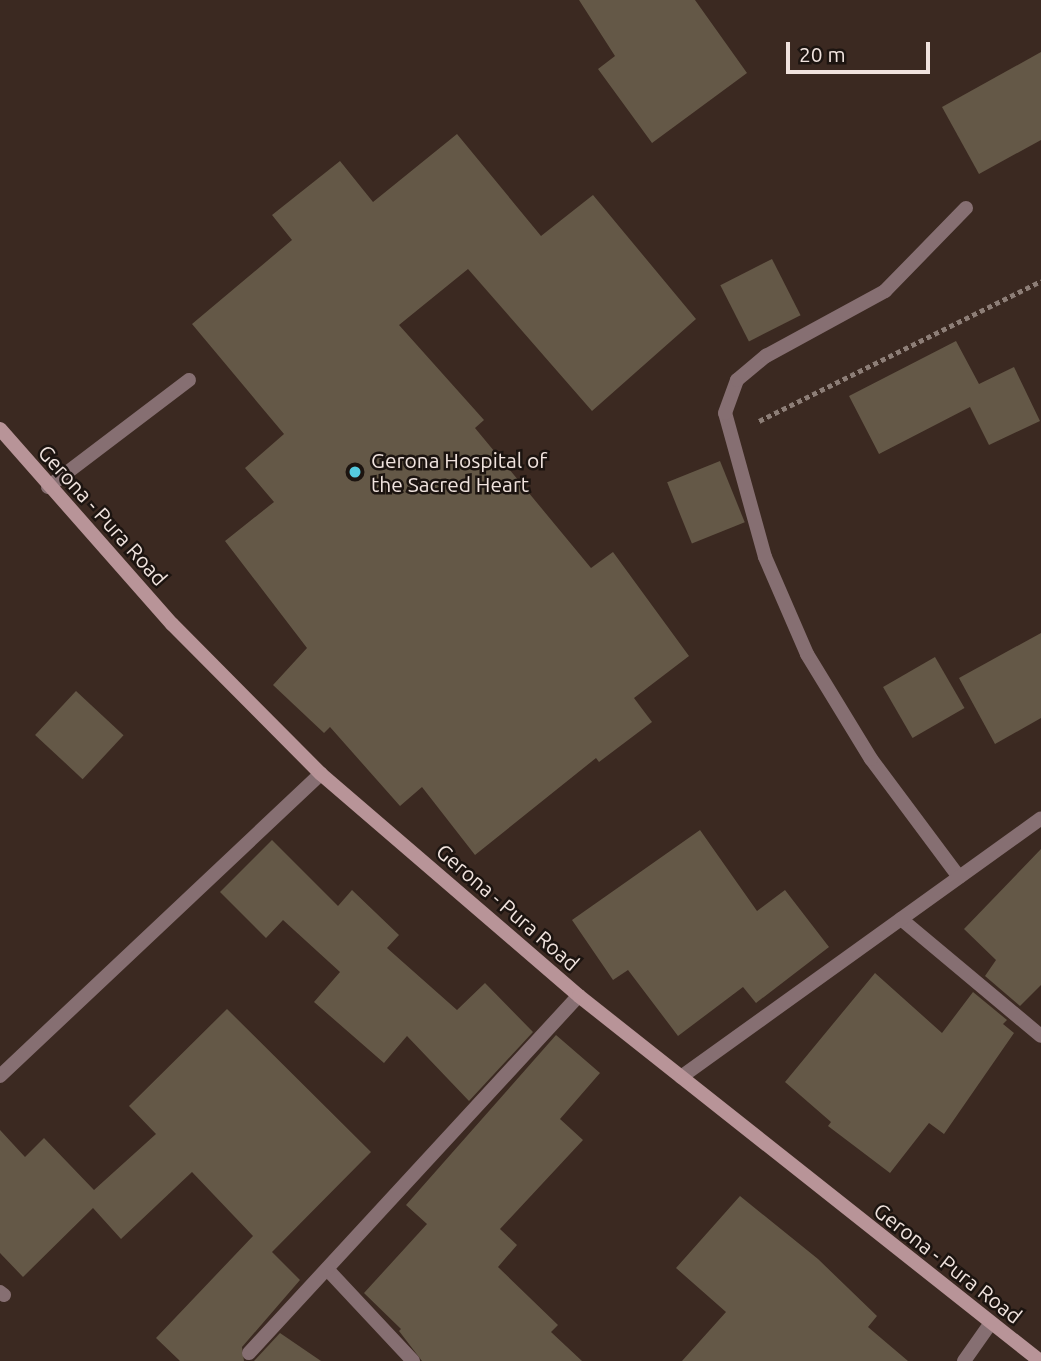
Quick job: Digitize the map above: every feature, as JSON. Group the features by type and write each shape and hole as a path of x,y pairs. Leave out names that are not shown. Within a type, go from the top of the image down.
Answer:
{"main road":[{"name":"Gerona - Pura Road","path":"0,429 48,487 172,624 321,774 579,996 990,1324 1041,1361"}],"street":[{"path":"959,877 871,759 807,654 765,557 725,413 737,380 766,356 885,291 966,208"},
{"path":"48,487 189,380"},
{"path":"0,1076 321,774"},
{"path":"681,1077 1041,818"},
{"path":"901,919 1041,1036"},
{"path":"249,1353 579,996"},
{"path":"327,1269 413,1361"},
{"path":"964,1361 990,1324"}],"path":[{"path":"731,435 1041,281"}],"building":[{"path":"579,0 695,0 747,73 652,143 598,69 615,56"},
{"path":"1041,52 1041,140 979,174 942,107"},
{"path":"457,134 541,236 593,195 696,319 592,411 468,269 399,325 484,420 475,428 591,568 613,552 689,656 634,698 652,722 599,762 596,758 475,855 422,787 400,806 330,727 324,733 273,685 307,648 225,541 274,502 245,468 284,434 192,324 292,240 272,215 340,161 373,202"},
{"path":"772,259 801,315 749,341 720,285"},
{"path":"956,341 979,384 1014,367 1040,421 989,445 970,407 879,454 849,396"},
{"path":"720,461 745,522 692,544 667,482"},
{"path":"1041,633 1041,718 995,744 959,678"},
{"path":"935,657 965,708 913,738 883,687"},
{"path":"76,691 124,735 83,779 35,735"},
{"path":"700,830 757,911 785,890 829,947 756,1003 743,987 678,1036 628,970 613,980 572,920"},
{"path":"272,840 338,906 352,890 399,935 387,948 457,1010 485,983 533,1032 469,1101 407,1036 384,1063 314,1002 340,972 283,920 266,938 220,892"},
{"path":"1041,849 1041,985 1020,1006 985,976 996,960 964,929"},
{"path":"875,973 942,1033 973,992 1007,1020 1003,1024 1014,1033 944,1134 929,1123 890,1173 828,1126 831,1122 785,1082"},
{"path":"227,1009 371,1152 272,1252 300,1280 242,1347 244,1361 180,1361 156,1338 253,1236 192,1172 121,1239 93,1208 23,1277 0,1253 0,1130 25,1157 44,1138 94,1190 156,1134 129,1106"},
{"path":"556,1035 600,1073 560,1119 583,1140 500,1229 517,1245 498,1267 558,1325 551,1332 582,1361 422,1361 399,1331 401,1329 364,1293 427,1224 406,1205"},
{"path":"740,1196 818,1259 877,1316 868,1327 908,1361 682,1361 726,1312 676,1268"},
{"path":"280,1333 321,1361 254,1361"}],"place":[{"name":"Gerona Hospital of the Sacred Heart","path":"355,472"}]}
